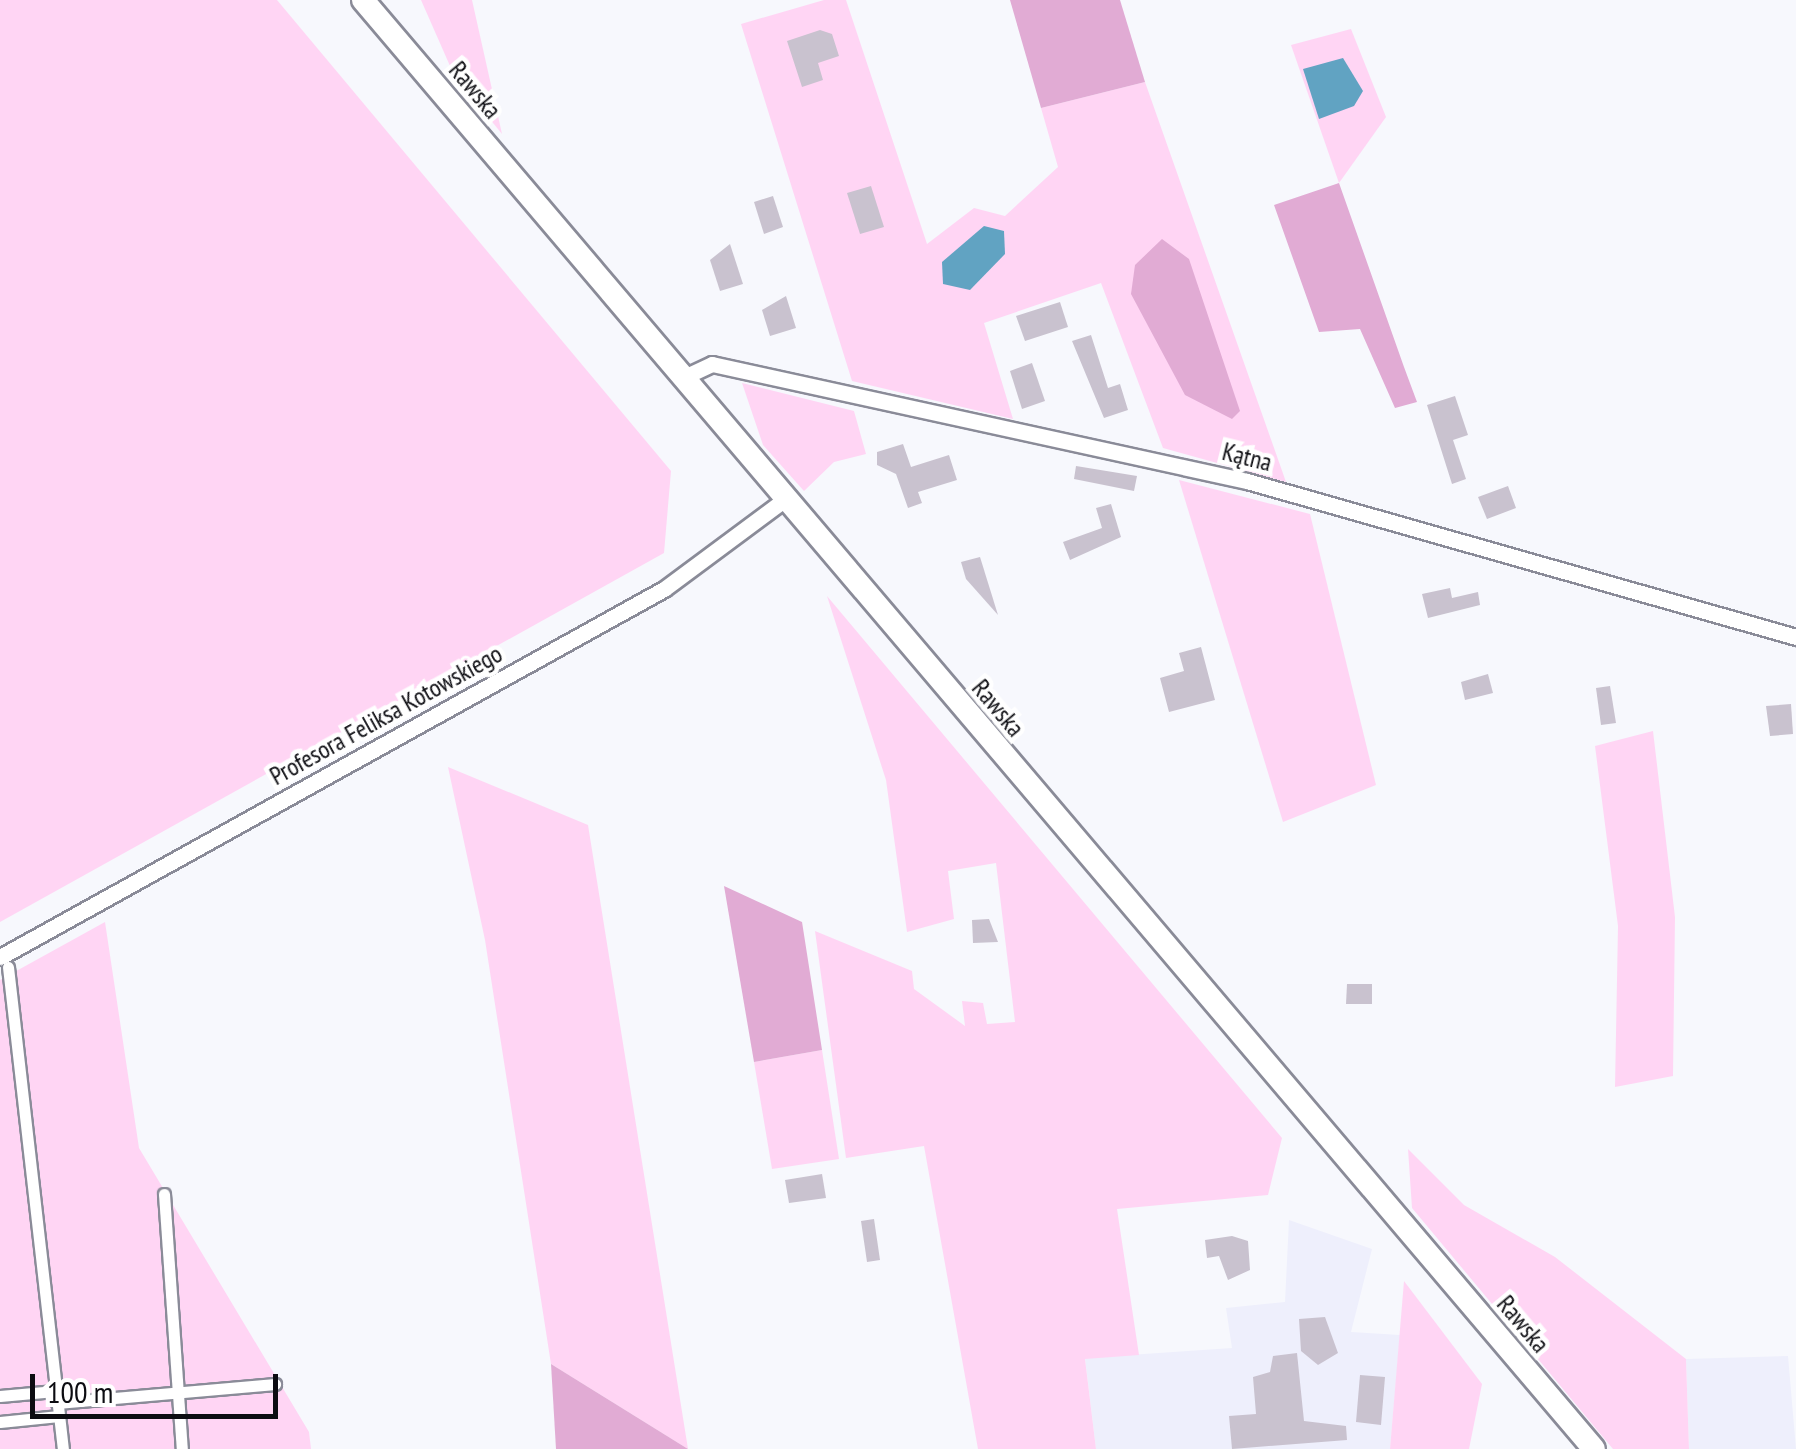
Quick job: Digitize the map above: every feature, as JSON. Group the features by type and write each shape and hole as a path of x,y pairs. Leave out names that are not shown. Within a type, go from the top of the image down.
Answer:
{"main road":[{"name":"Rawska","path":"363,0 1594,1449"}],"street":[{"name":"Kątna","path":"682,378 712,364 1247,481 1796,637"},
{"name":"Profesora Feliksa Kotowskiego","path":"4,962 664,589 785,499"},
{"path":"4,962 63,1449"},
{"path":"164,1194 182,1449"},
{"path":"0,1396 57,1403 275,1384"},
{"path":"0,1422 57,1403"}],"shaded area":[{"path":"0,0 277,0 671,471 664,553 0,922"},
{"path":"421,0 472,0 502,134 454,75"},
{"path":"824,0 846,0 927,244 974,208 1005,216 1058,167 1041,108 1145,82 1286,482 1163,448 1101,283 984,323 1013,419 852,381 741,24"},
{"path":"1010,0 1120,0 1145,82 1041,108"},
{"path":"1351,29 1386,117 1339,183 1291,45"},
{"path":"1339,183 1417,402 1395,408 1360,329 1319,332 1274,205"},
{"path":"1162,239 1189,259 1240,411 1232,419 1185,395 1131,294 1135,265"},
{"path":"742,383 854,411 866,454 834,462 804,491 763,445"},
{"path":"1179,480 1310,514 1376,785 1283,822"},
{"path":"827,596 1282,1138 1268,1195 1117,1209 1139,1355 1085,1359 1096,1449 978,1449 924,1146 846,1158 815,931 912,971 914,989 965,1026 962,1001 983,1003 987,1024 1015,1022 996,863 948,871 954,919 907,932 886,780"},
{"path":"1653,731 1675,917 1673,1076 1615,1087 1618,926 1595,746"},
{"path":"448,767 588,825 688,1449 551,1364 485,940"},
{"path":"724,886 802,922 822,1050 754,1062"},
{"path":"105,922 139,1148 309,1432 311,1449 0,1449 0,980"},
{"path":"822,1050 839,1159 772,1169 754,1062"},
{"path":"1408,1149 1464,1205 1555,1257 1686,1359 1689,1449 1613,1449 1412,1208"},
{"path":"1289,1220 1372,1249 1351,1332 1400,1335 1390,1449 1096,1449 1085,1358 1232,1348 1226,1308 1285,1302"},
{"path":"1404,1281 1482,1384 1469,1449 1390,1449"},
{"path":"1788,1356 1796,1449 1689,1449 1686,1359"},
{"path":"551,1364 688,1449 556,1449"}],"water":[{"path":"1343,58 1363,91 1354,106 1319,119 1303,69"},
{"path":"984,226 1004,231 1005,254 970,290 943,284 942,262"}],"building":[{"path":"820,30 832,34 839,56 818,63 823,80 802,87 787,41"},
{"path":"871,186 884,227 860,234 847,193"},
{"path":"773,196 783,227 764,234 754,202"},
{"path":"730,244 743,284 720,291 710,260"},
{"path":"786,296 796,328 770,336 762,310"},
{"path":"1060,302 1068,327 1025,341 1016,316"},
{"path":"1091,335 1108,388 1120,384 1128,410 1104,418 1072,341"},
{"path":"1032,363 1045,401 1022,409 1010,371"},
{"path":"1455,396 1468,435 1453,440 1466,479 1452,484 1427,405"},
{"path":"903,444 911,467 949,455 957,480 918,492 922,503 908,508 896,474 877,465 877,452"},
{"path":"1076,466 1137,476 1134,491 1074,479"},
{"path":"1508,486 1516,508 1487,519 1478,497"},
{"path":"1111,504 1121,537 1070,560 1063,542 1102,528 1096,508"},
{"path":"980,557 998,615 966,579 961,562"},
{"path":"1450,588 1452,598 1478,592 1480,605 1428,618 1422,594"},
{"path":"1201,647 1215,700 1169,712 1160,678 1184,671 1179,653"},
{"path":"1488,674 1493,693 1465,700 1461,682"},
{"path":"1610,686 1616,723 1601,725 1596,688"},
{"path":"1791,704 1793,734 1770,736 1766,706"},
{"path":"989,919 998,942 973,943 972,920"},
{"path":"1347,984 1372,984 1372,1004 1346,1004"},
{"path":"822,1174 826,1198 789,1203 785,1180"},
{"path":"874,1219 880,1260 867,1262 861,1221"},
{"path":"1232,1236 1248,1241 1250,1270 1228,1280 1219,1256 1207,1258 1205,1240"},
{"path":"1325,1317 1338,1353 1318,1365 1301,1351 1299,1319"},
{"path":"1297,1353 1304,1421 1346,1426 1347,1440 1232,1449 1229,1416 1256,1414 1253,1377 1270,1372 1273,1356"},
{"path":"1360,1375 1385,1377 1381,1425 1356,1422"}]}
